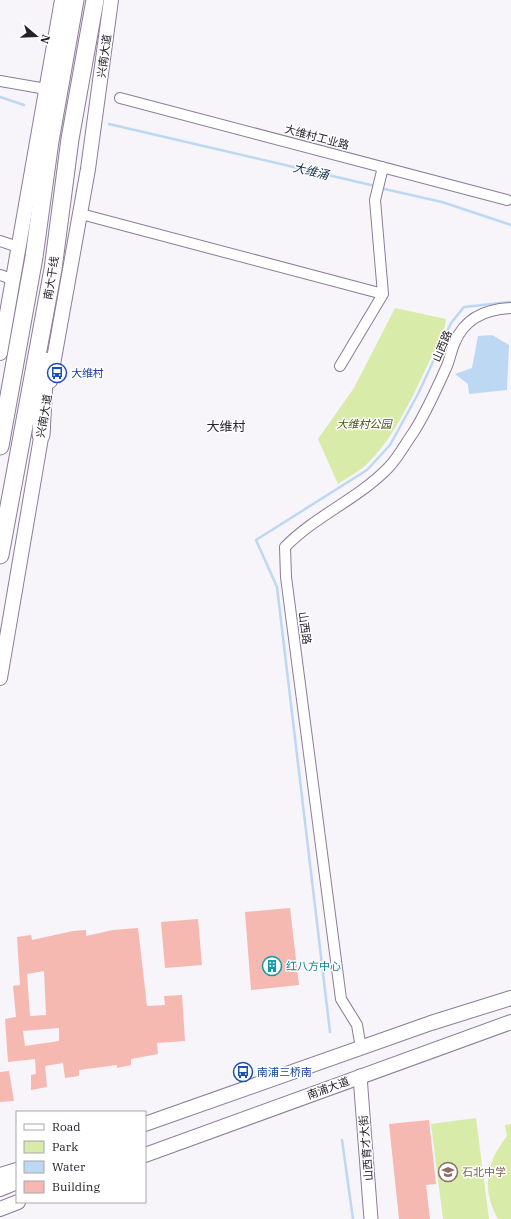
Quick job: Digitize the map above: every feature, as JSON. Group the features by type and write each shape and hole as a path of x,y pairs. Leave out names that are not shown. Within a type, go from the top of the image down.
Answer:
{"highway":[{"name":"南大干线","path":"0,446 29,288 50,141 75,0"},
{"name":"南大干线","path":"0,555 48,294 70,139 95,0"},
{"path":"0,385 29,288"},
{"path":"41,435 48,294"}],"main road":[{"path":"0,353 6,277 18,247 62,0"},
{"name":"兴南大道","path":"0,678 41,435 81,214 97,113 112,0"},
{"path":"432,1023 511,991"},
{"path":"146,1124 343,1056 361,1048 432,1023 511,998"},
{"name":"南浦大道","path":"146,1156 360,1076 511,1022"},
{"path":"431,1051 511,1029"},
{"path":"0,1175 16,1170"},
{"path":"0,1189 16,1182"},
{"path":"0,1209 16,1203"}],"street":[{"path":"0,81 45,95"},
{"name":"大维村工业路","path":"120,98 507,200"},
{"path":"340,366 383,294 375,200 383,167"},
{"path":"81,214 383,294"},
{"path":"0,241 18,247"},
{"name":"山西路","path":"361,1048 357,1025 341,998 286,577 285,547 332,509 373,481 389,467 414,432 447,366 455,341 462,330 480,314 496,308 511,308"},
{"name":"山西育才大街","path":"360,1076 372,1219"}],"green space":[{"name":"大维村公园","path":"395,308 446,319 444,331 391,435 368,463 338,484 318,439 354,388"},
{"path":"476,1118 489,1219 443,1219 431,1124"},
{"path":"511,1124 511,1219 498,1219 489,1197 488,1176 494,1156 507,1136 505,1125"}],"water":[{"path":"492,335 509,345 507,390 469,394 468,384 455,374 472,368 478,336"}],"building":[{"path":"290,908 299,985 251,990 245,912"},
{"path":"198,919 202,965 165,968 161,922"},
{"path":"138,928 147,1006 165,1005 164,996 182,995 185,1041 157,1043 158,1054 131,1059 131,1065 117,1068 117,1065 79,1070 79,1076 65,1078 63,1063 45,1066 47,1087 31,1090 31,1075 36,1074 35,1059 8,1062 5,1019 16,1017 13,986 20,985 17,937 31,935 32,940 73,931 86,930 86,936 113,930","holes":["44,971 46,1015 30,1016 27,974","59,1028 59,1041 25,1046 23,1031"]},
{"path":"9,1071 14,1101 0,1102 0,1072"},
{"path":"429,1120 436,1184 426,1185 430,1219 399,1219 389,1124"}],"waterway":[{"name":"大维涌","path":"0,97 24,105"},
{"name":"大维涌","path":"109,124 375,186"},
{"name":"大维涌","path":"380,188 442,202 511,225"},
{"path":"330,1032 277,587 256,540 367,470 390,445 418,394 451,323 464,307 511,302"},
{"path":"342,1140 353,1219"}],"place":[{"name":"大维村","path":"57,373"},
{"name":"红八方中心","path":"272,966"},
{"name":"南浦三桥南","path":"243,1072"},
{"name":"石北中学","path":"448,1172"}],"district":[{"name":"大维村","path":"226,426"}]}
